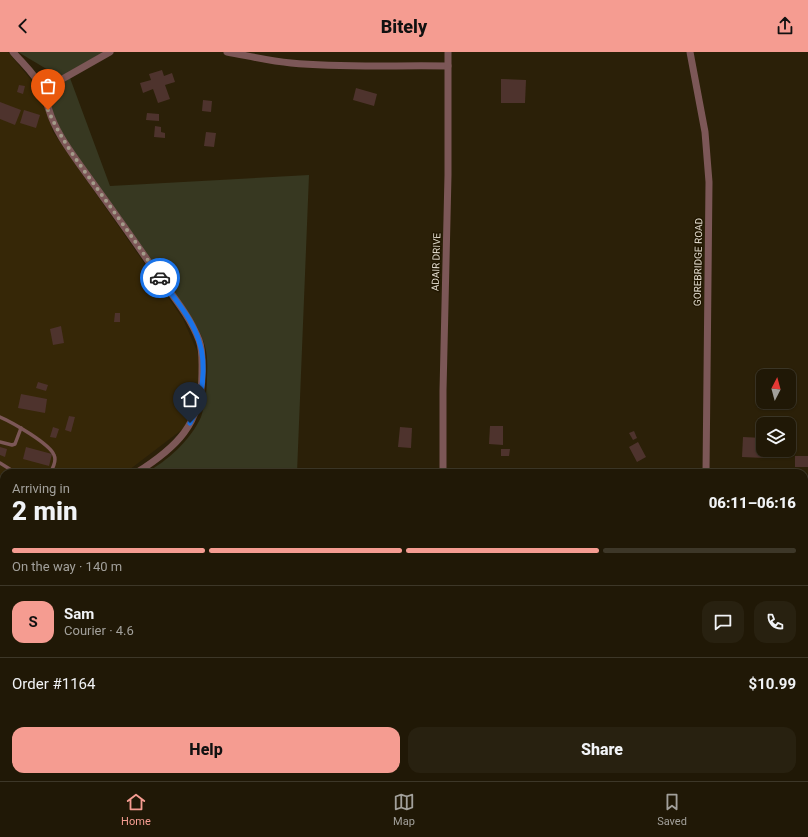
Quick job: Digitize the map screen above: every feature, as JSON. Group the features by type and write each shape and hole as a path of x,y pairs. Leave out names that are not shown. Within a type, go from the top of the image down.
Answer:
{"street":[{"path":"13,52 36,78 43,90 48,110 58,131 79,164 136,241 187,317 199,341 202,356 202,383 200,399 195,416 172,448 142,469"},
{"path":"43,90 110,52"},
{"path":"228,52 291,63 448,66"},
{"name":"ADAIR DRIVE","path":"443,469 443,391 448,175 448,52"},
{"name":"GOREBRIDGE ROAD","path":"690,52 705,132 709,182 706,469"}],"lane":[{"path":"0,417 21,428 44,444 54,454 55,459 52,469"},
{"path":"0,442 12,445 15,444 21,428"},
{"path":"0,462 10,469"}],"shaded area":[{"path":"0,52 8,52 41,92 53,132 183,319 200,358 197,399 184,428 130,469 0,469"}],"green space":[{"path":"18,52 104,52 60,77"},
{"path":"70,78 110,186 309,175 297,469 152,469 170,456 185,442 201,417 207,387 206,350 196,325 80,163 59,130 47,95"}],"building":[{"path":"162,70 164,76 172,73 175,82 165,85 170,99 158,103 153,89 143,93 140,83 151,80 149,74"},
{"path":"501,79 526,80 525,103 501,103"},
{"path":"19,85 25,86 23,94 17,92"},
{"path":"356,88 377,94 374,106 353,100"},
{"path":"203,100 212,101 211,112 202,111"},
{"path":"0,102 21,110 15,125 0,119"},
{"path":"24,110 40,115 36,128 20,123"},
{"path":"147,113 159,114 159,121 146,120"},
{"path":"155,126 161,127 161,132 165,133 165,138 154,137"},
{"path":"206,132 216,133 214,147 204,146"},
{"path":"115,313 120,313 120,322 114,322"},
{"path":"61,326 64,343 53,345 50,329"},
{"path":"38,382 48,385 46,391 36,388"},
{"path":"21,394 47,399 45,413 18,408"},
{"path":"69,416 75,417 71,432 65,430"},
{"path":"490,426 503,426 503,445 489,444"},
{"path":"53,427 59,429 56,438 50,437"},
{"path":"400,427 412,428 411,448 398,447"},
{"path":"634,431 637,438 633,440 629,433"},
{"path":"743,437 756,438 756,457 764,458 742,457"},
{"path":"638,442 646,457 637,462 629,447"},
{"path":"0,447 7,449 5,457 0,455"},
{"path":"26,447 52,454 49,466 23,459"},
{"path":"501,449 510,449 509,456 501,456"},
{"path":"796,456 808,456 808,467 795,467"}],"way so far":[{"path":"48,110 58,131 79,164 136,241 160,278"}],"route":[{"path":"160,278 187,317 199,341 202,356 202,383 200,399 195,416 190,423"}]}
